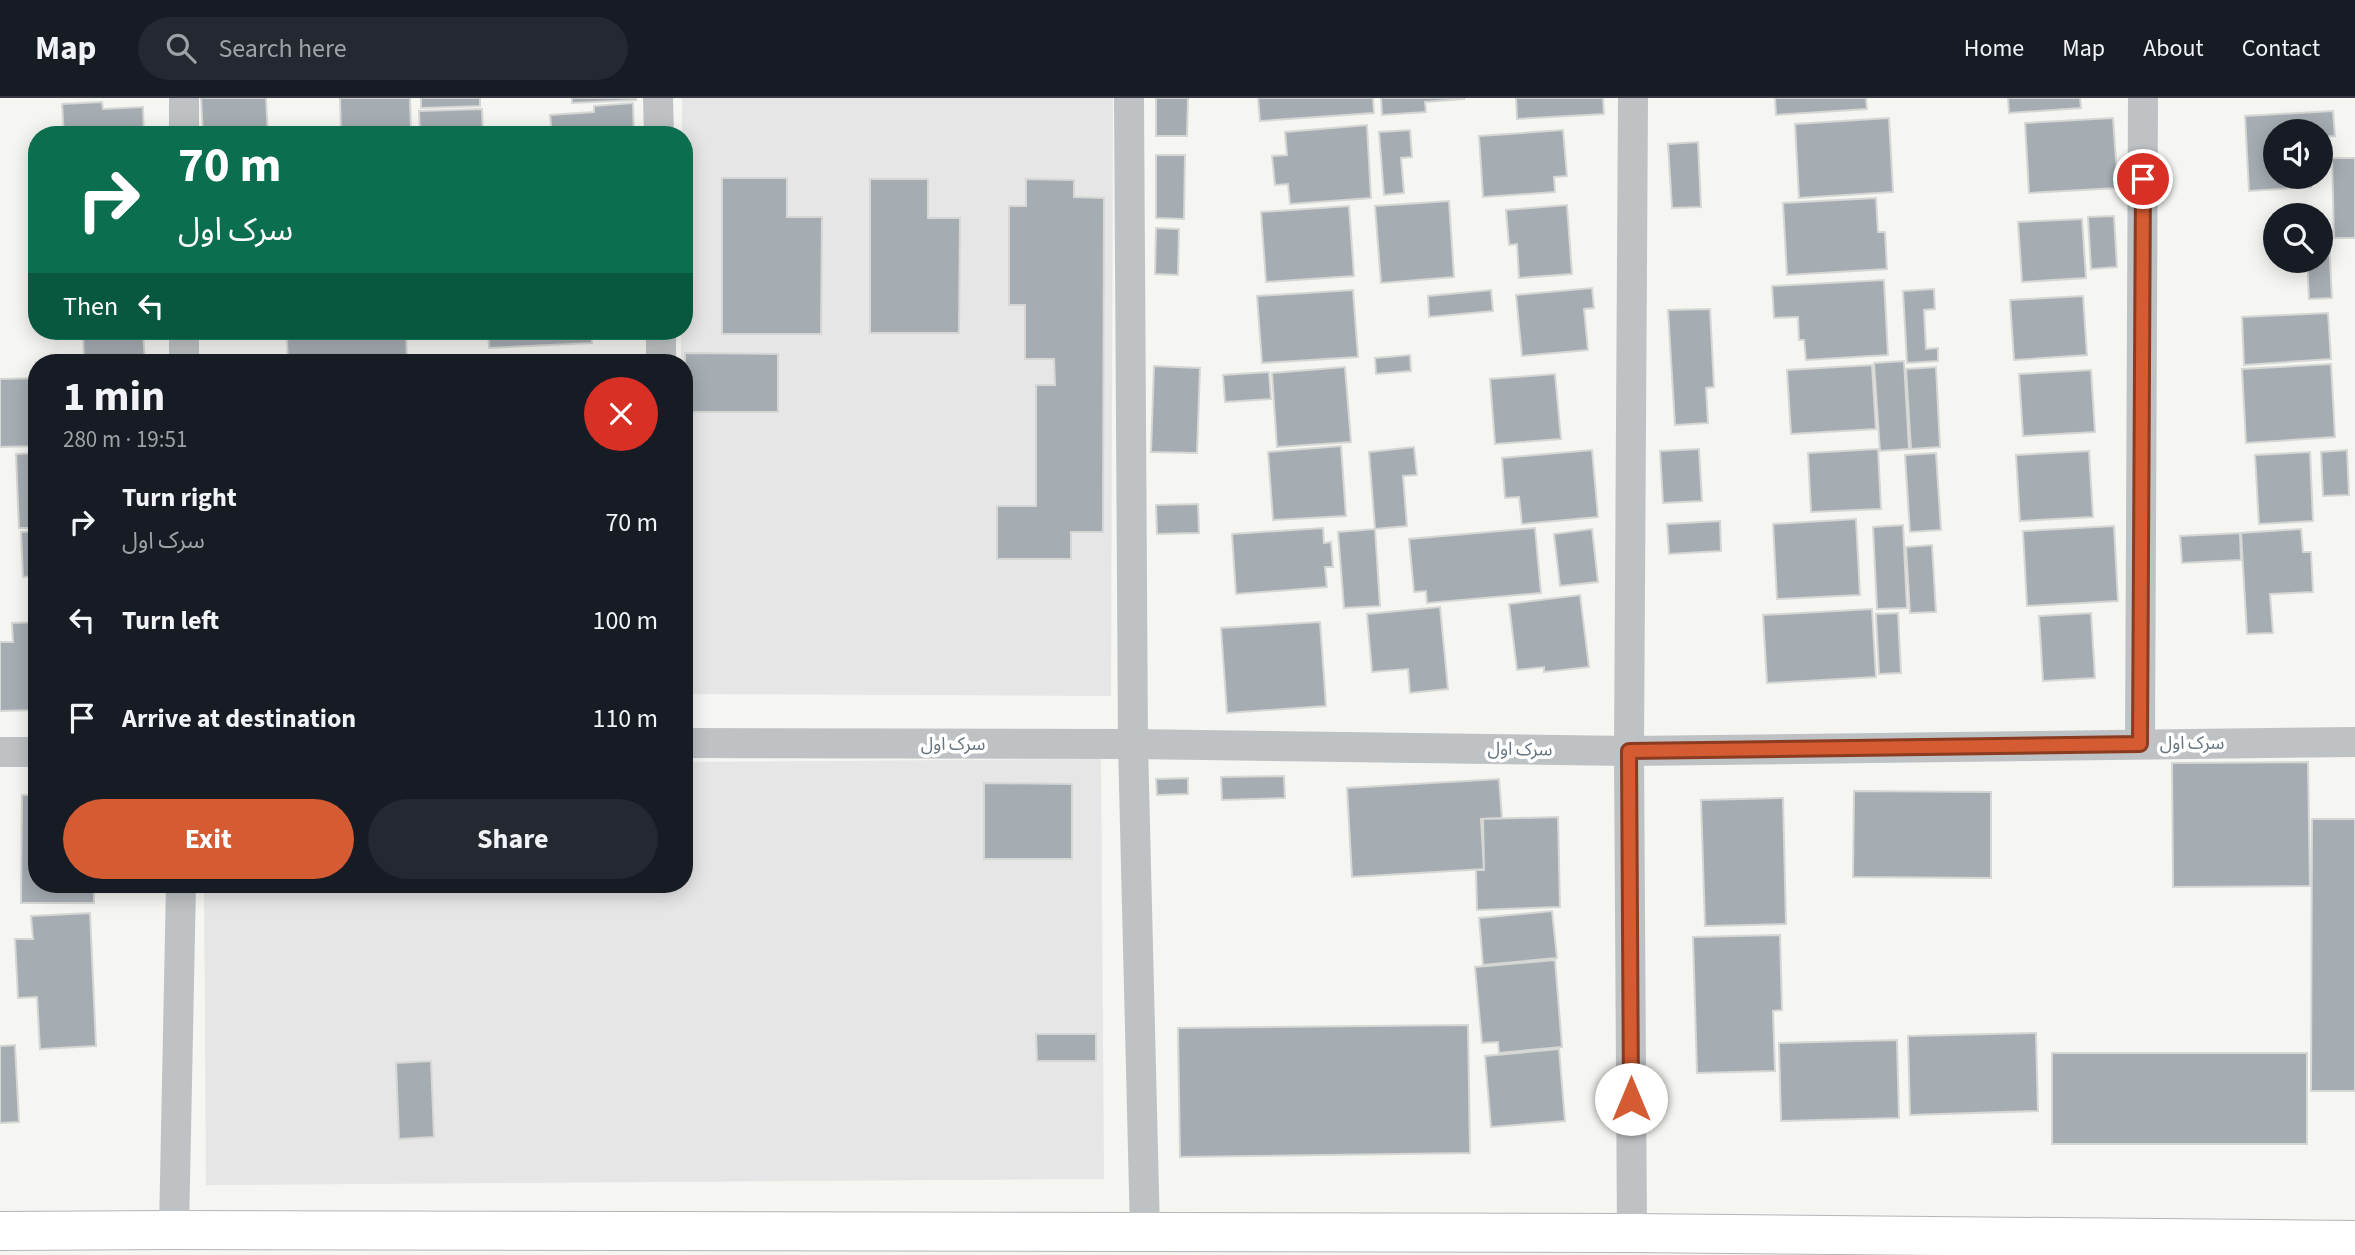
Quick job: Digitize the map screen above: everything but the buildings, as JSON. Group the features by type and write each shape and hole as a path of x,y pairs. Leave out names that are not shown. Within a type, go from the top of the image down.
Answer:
{"main road":[{"path":"0,1231 1145,1233 1267,1244 1632,1233 2355,1240"}],"street":[{"path":"184,98 184,126"},
{"path":"658,98 659,126"},
{"path":"1129,98 1133,744 1145,1233"},
{"path":"1632,1233 1629,751 1633,98"},
{"path":"2140,744 2143,98"},
{"name":"سرک‌ اول","path":"693,743 1133,744 1629,751 2355,742"},
{"path":"0,752 28,752"},
{"path":"174,1230 181,893"}],"shaded area":[{"path":"682,98 1113,98 1111,696 693,694 693,354 681,354 681,340 693,340 693,126 682,126"},
{"path":"1101,759 1104,1179 206,1185 204,893 693,893 693,762"}],"route":[{"path":"1631,1099 1629,751 2140,744 2143,179"}]}
